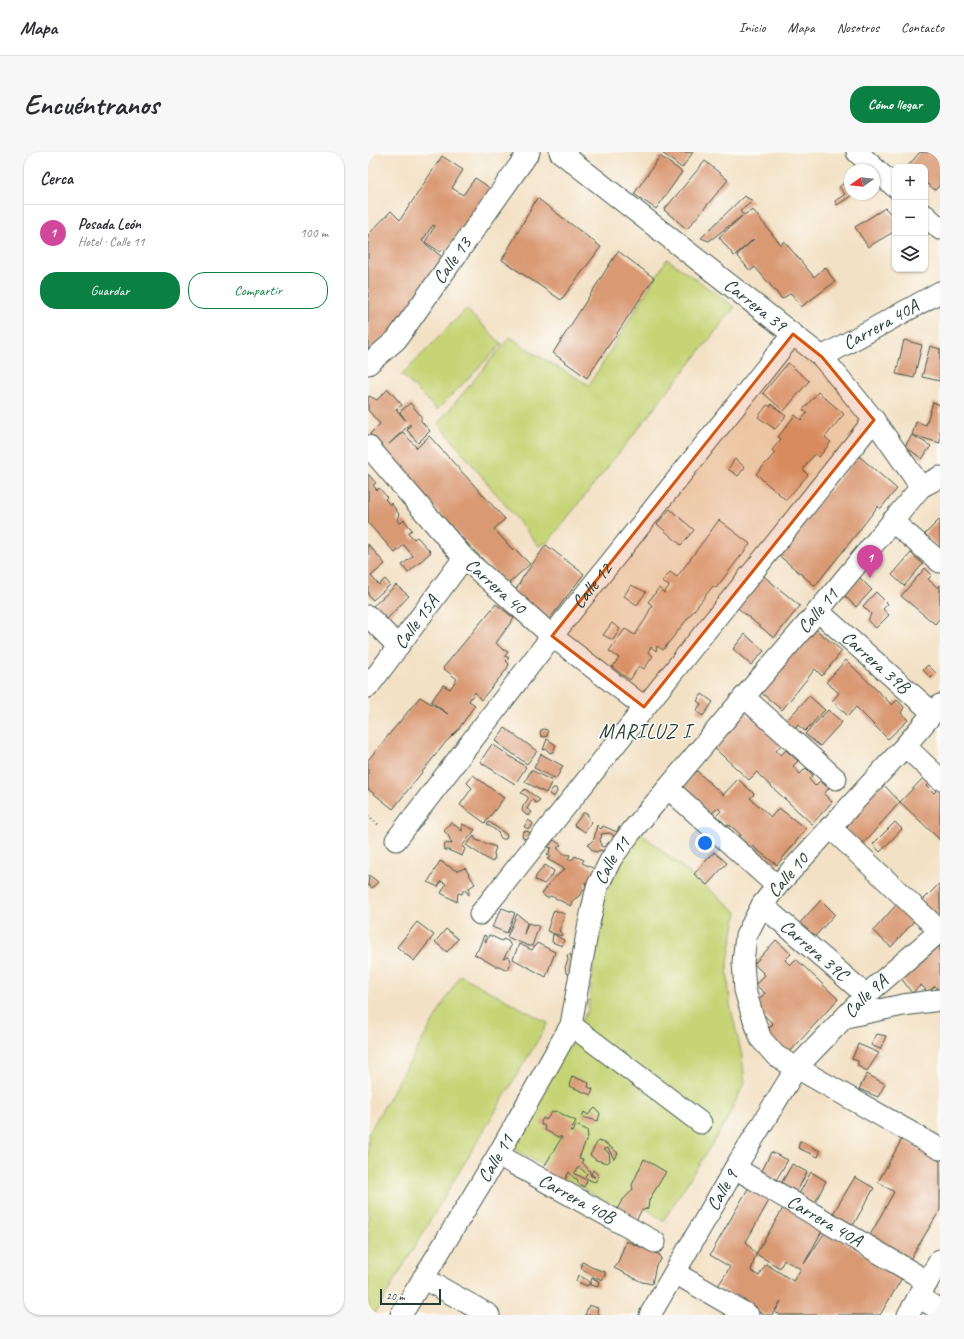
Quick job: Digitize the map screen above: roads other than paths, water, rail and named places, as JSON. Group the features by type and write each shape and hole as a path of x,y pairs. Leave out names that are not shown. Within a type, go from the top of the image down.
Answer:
{"street":[{"name":"Calle 13","path":"368,364 396,340 529,152"},
{"name":"Carrera 39","path":"560,152 822,357 874,420 922,487"},
{"path":"858,152 892,184"},
{"path":"928,218 940,229"},
{"name":"Carrera 40A","path":"822,357 940,292"},
{"name":"Calle 12","path":"396,840 552,636 793,334"},
{"path":"480,914 874,420"},
{"name":"Carrera 40","path":"368,446 464,558 552,636 644,707"},
{"name":"Calle 11","path":"401,1315 498,1155 571,1025 588,928 597,887 611,859 631,832 922,487 940,477"},
{"path":"892,522 940,562"},
{"name":"Calle 15A","path":"368,687 464,558"},
{"name":"Carrera 39B","path":"818,612 937,709"},
{"path":"368,616 398,646"},
{"path":"744,697 836,780"},
{"name":"Calle 10","path":"937,709 777,886 762,906 746,936 743,962 745,990 752,1014 761,1039 776,1056 940,1149"},
{"path":"905,746 940,779"},
{"path":"668,788 777,886"},
{"path":"830,827 940,931"},
{"name":"Carrera 39C","path":"762,906 866,996"},
{"name":"Calle 9A","path":"797,1068 866,996 940,931"},
{"path":"846,1017 903,1005 940,1000"},
{"path":"571,1025 701,1123"},
{"name":"Calle 9","path":"650,1315 735,1168 797,1068"},
{"name":"Carrera 40B","path":"498,1155 655,1242"},
{"name":"Carrera 40A","path":"735,1168 920,1285 940,1310"},
{"path":"908,1315 920,1285 940,1260"},
{"path":"675,1274 748,1315"},
{"path":"423,1278 489,1315"}],"place":[{"name":"Posada León","path":"870,578"}],"district":[{"name":"MARILUZ I","path":"645,731"}]}
